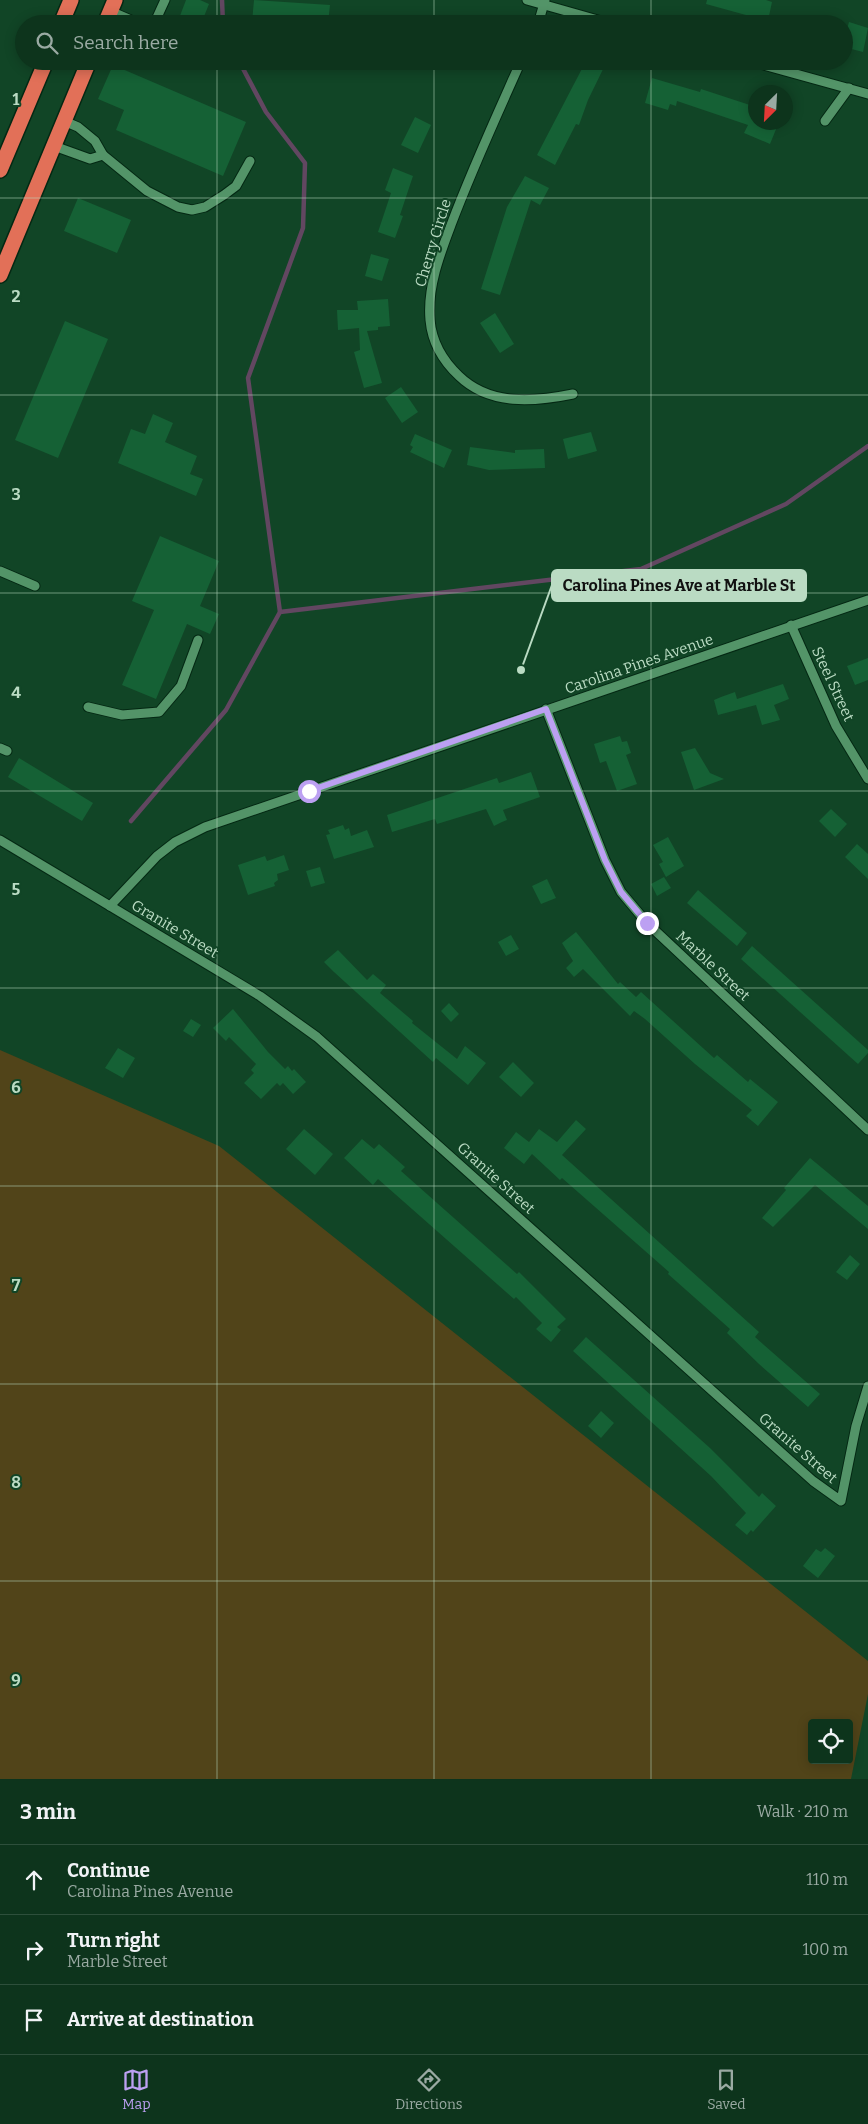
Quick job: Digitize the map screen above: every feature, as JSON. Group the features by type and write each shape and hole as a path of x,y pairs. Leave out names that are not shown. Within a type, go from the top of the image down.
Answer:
{"highway":[{"path":"65,15 71,0"},
{"path":"0,170 42,70"},
{"path":"0,275 85,70"}],"street":[{"path":"158,15 164,0"},
{"path":"527,0 544,3 583,15"},
{"name":"Cherry Circle","path":"518,70 482,149 445,242 430,296 430,320 441,355 450,368 464,381 482,392 517,400 543,400 573,394"},
{"path":"782,70 868,94"},
{"path":"825,121 849,88"},
{"path":"64,121 78,127 95,142 104,155 147,191 178,207 192,210 205,207 236,186 250,161"},
{"path":"54,146 90,159 104,155"},
{"path":"0,571 35,586"},
{"name":"Carolina Pines Avenue","path":"110,906 157,856 175,842 204,827 546,709 630,683 791,625 868,600"},
{"name":"Steel Street","path":"791,625 836,726 868,779"},
{"path":"88,707 122,715 159,712 181,686 198,640"},
{"name":"Marble Street","path":"546,709 605,860 621,892 647,923 868,1130"},
{"path":"0,840 110,906"},
{"name":"Granite Street","path":"110,906 260,996 317,1037 813,1481 840,1502 856,1426 868,1386"}],"shaded area":[{"path":"0,1050 219,1146 868,1661 868,1694 851,1779 0,1779"}],"building":[{"path":"186,0 200,0 209,4 205,15 180,15"},
{"path":"254,0 330,5 329,15 253,15"},
{"path":"707,0 766,0 772,2 769,15 746,15 706,4"},
{"path":"853,23 868,28 863,52 853,49"},
{"path":"111,70 125,70 246,122 223,176 116,130 124,110 98,99"},
{"path":"581,70 603,70 588,100 579,125 576,124 555,165 537,155"},
{"path":"652,78 700,92 701,89 748,104 748,125 677,101 676,106 670,104 668,110 645,103"},
{"path":"415,117 431,125 418,153 401,145"},
{"path":"748,125 748,130 776,130 770,144 744,133"},
{"path":"393,168 413,176 400,215 403,216 395,238 378,232 391,193 385,190"},
{"path":"525,176 549,188 540,205 531,200 500,295 481,289 507,207"},
{"path":"78,198 131,220 117,253 64,231"},
{"path":"371,254 389,259 382,281 365,276"},
{"path":"388,299 390,326 378,327 378,330 367,331 382,383 364,388 354,352 360,350 359,328 338,330 337,310 358,310 357,301"},
{"path":"495,313 514,344 500,353 480,323"},
{"path":"65,321 108,339 58,458 15,440"},
{"path":"401,387 418,412 402,423 385,398"},
{"path":"153,414 173,423 165,442 197,456 190,474 203,479 196,496 118,463 131,429 145,434"},
{"path":"591,432 597,451 568,459 563,439"},
{"path":"415,434 452,450 444,468 410,452 413,447 410,445"},
{"path":"470,447 515,453 515,450 544,449 545,468 489,470 467,465"},
{"path":"160,536 219,561 200,606 219,614 210,634 187,624 156,699 122,685 154,610 132,601"},
{"path":"868,658 868,680 855,685 847,666"},
{"path":"783,684 789,699 774,705 780,720 762,725 756,705 718,715 714,700 735,692 737,699"},
{"path":"620,736 622,742 627,741 631,753 626,755 637,784 617,791 606,761 600,763 594,744"},
{"path":"695,748 710,773 724,779 694,790 681,752"},
{"path":"19,758 93,803 82,821 8,777"},
{"path":"531,772 540,797 503,810 507,820 494,826 486,809 437,824 435,819 392,832 387,815 497,778 499,783"},
{"path":"831,809 847,824 835,837 819,821"},
{"path":"343,825 345,830 349,828 351,836 367,830 374,847 334,859 326,835 330,834 328,830"},
{"path":"668,837 684,866 666,877 659,864 663,862 653,845"},
{"path":"857,844 868,854 868,879 845,857"},
{"path":"284,855 289,870 277,874 278,880 274,883 275,886 248,895 238,865 265,856 267,861"},
{"path":"320,867 325,883 311,887 306,871"},
{"path":"664,877 671,888 657,896 651,884"},
{"path":"547,879 556,898 541,904 532,886"},
{"path":"698,890 747,933 737,946 687,903"},
{"path":"576,932 618,984 620,982 636,997 641,992 714,1058 717,1055 748,1082 750,1079 778,1102 758,1126 746,1116 752,1110 695,1064 645,1019 634,1011 630,1016 583,969 574,977 566,968 573,961 562,943"},
{"path":"511,935 519,949 506,956 498,942"},
{"path":"752,946 868,1050 868,1053 858,1064 741,959"},
{"path":"338,950 367,980 373,974 386,985 380,993 413,1021 412,1023 457,1059 465,1046 486,1063 468,1085 436,1058 433,1062 324,962"},
{"path":"449,1003 459,1014 451,1022 441,1011"},
{"path":"233,1009 268,1052 285,1069 288,1066 292,1071 294,1069 306,1082 293,1094 283,1083 280,1086 277,1083 261,1099 244,1083 254,1073 251,1070 256,1064 229,1037 226,1041 213,1028"},
{"path":"191,1019 201,1025 193,1037 183,1031"},
{"path":"118,1048 135,1058 123,1078 105,1068"},
{"path":"513,1062 534,1083 521,1097 499,1077"},
{"path":"576,1120 586,1129 562,1155 759,1332 755,1337 820,1394 808,1407 727,1333 730,1329 668,1274 669,1272 562,1178 560,1180 532,1154 524,1164 504,1148 516,1132 529,1142 539,1129 557,1142"},
{"path":"304,1129 333,1154 315,1175 286,1149"},
{"path":"362,1139 374,1149 379,1144 405,1167 401,1171 517,1274 519,1272 566,1319 557,1327 561,1330 551,1342 536,1329 542,1323 516,1297 514,1299 378,1179 373,1185 344,1158"},
{"path":"810,1158 868,1206 868,1229 815,1185 773,1227 762,1218 786,1190 784,1188"},
{"path":"850,1255 860,1264 847,1280 836,1272"},
{"path":"586,1337 710,1448 759,1497 762,1493 776,1506 753,1532 751,1530 747,1535 735,1525 746,1513 711,1476 573,1351"},
{"path":"601,1411 614,1423 601,1438 588,1426"},
{"path":"825,1548 835,1556 818,1578 803,1566 816,1549 821,1552"}],"waterway":[{"path":"222,0 223,15"},
{"path":"131,821 226,710 280,612 248,378 303,228 305,163 266,112 244,70"},
{"path":"280,612 641,569 786,504 868,446"}],"place":[{"name":"Carolina Pines Ave at Marble St","path":"521,670"}],"route":[{"path":"309,791 404,760 546,709 605,860 621,892 647,923"}]}
